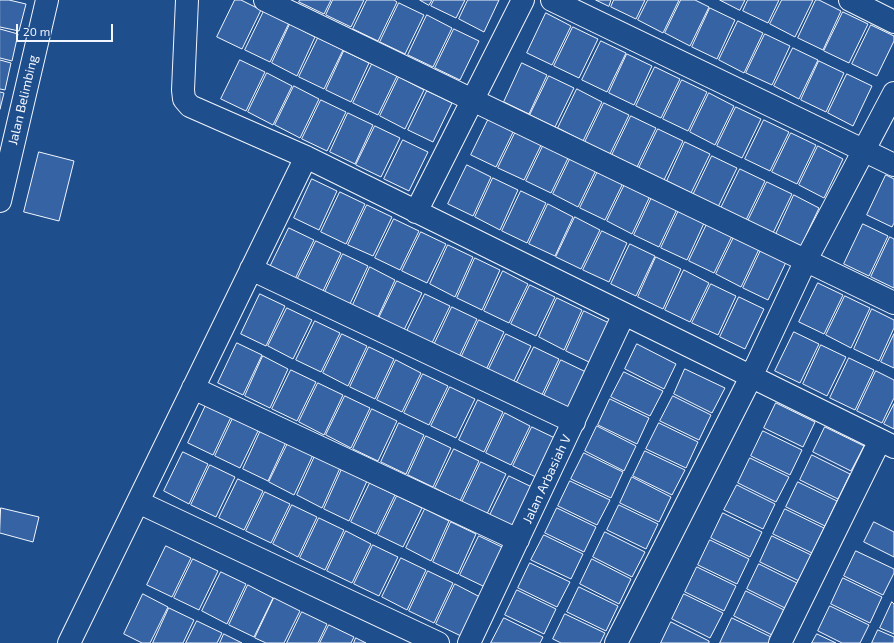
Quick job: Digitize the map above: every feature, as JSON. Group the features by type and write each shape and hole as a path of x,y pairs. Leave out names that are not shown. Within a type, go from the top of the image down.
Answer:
{"street":[{"name":"Jalan Belimbing","path":"1,193 5,152 48,0"},
{"path":"187,0 183,90 184,99 190,106 306,157 887,444 780,643"},
{"path":"265,0 894,303"},
{"path":"416,212 523,0"},
{"path":"552,0 894,165"},
{"path":"850,0 894,22"},
{"path":"616,643 751,377 806,260 894,93"},
{"path":"71,642 306,157"},
{"path":"251,269 574,422"},
{"name":"Jalan Arbasiah V","path":"469,643 624,314"},
{"path":"193,388 518,540"},
{"path":"138,502 438,643"}],"building":[{"path":"0,0 9,0 26,4 19,31 0,27"},
{"path":"235,0 241,0 261,10 242,49 217,37"},
{"path":"300,0 331,0 324,14 299,2"},
{"path":"333,0 364,0 351,27 326,15"},
{"path":"367,0 394,0 397,2 378,41 353,29"},
{"path":"420,0 432,0 429,5"},
{"path":"434,0 465,0 456,18 431,6"},
{"path":"468,0 499,0 484,32 459,19"},
{"path":"596,0 611,0 609,6"},
{"path":"614,0 645,0 636,19 611,7"},
{"path":"648,0 679,0 663,33 638,20"},
{"path":"681,0 695,0 709,7 690,46 665,33"},
{"path":"720,0 745,0 740,10"},
{"path":"748,0 779,0 768,23 743,11"},
{"path":"782,0 813,0 795,37 770,24"},
{"path":"816,0 819,0 841,11 823,50 798,38"},
{"path":"399,3 424,15 405,54 380,42"},
{"path":"710,8 735,20 717,59 692,47"},
{"path":"264,11 289,23 270,62 245,50"},
{"path":"843,12 868,24 849,63 824,51"},
{"path":"546,13 571,26 552,65 527,53"},
{"path":"427,15 452,28 433,67 408,55"},
{"path":"738,21 763,33 744,73 719,60"},
{"path":"290,24 315,37 297,76 272,63"},
{"path":"871,25 894,36 894,41 877,76 852,64"},
{"path":"573,27 598,39 579,78 554,66"},
{"path":"0,29 18,34 12,61 0,58"},
{"path":"454,29 479,41 460,80 435,68"},
{"path":"765,34 790,46 772,85 746,73"},
{"path":"318,38 343,50 324,89 299,77"},
{"path":"601,41 626,53 607,92 582,80"},
{"path":"793,48 818,60 799,99 774,86"},
{"path":"344,51 369,63 351,102 326,90"},
{"path":"627,54 652,66 634,105 609,93"},
{"path":"0,60 11,63 5,90 0,89"},
{"path":"240,60 265,72 246,111 221,99"},
{"path":"819,61 844,73 826,112 801,100"},
{"path":"522,63 547,75 529,114 504,102"},
{"path":"372,64 397,76 378,115 353,103"},
{"path":"655,67 680,79 661,118 636,106"},
{"path":"267,73 292,86 273,125 248,112"},
{"path":"847,74 872,86 853,126 828,113"},
{"path":"549,76 574,88 555,127 530,115"},
{"path":"399,77 424,90 405,129 380,116"},
{"path":"682,80 707,92 688,131 663,119"},
{"path":"294,86 319,99 300,138 275,125"},
{"path":"577,89 602,102 583,141 558,128"},
{"path":"427,91 452,103 433,142 408,130"},
{"path":"0,92 4,93 0,109"},
{"path":"709,93 734,106 715,145 690,132"},
{"path":"321,100 346,112 327,151 302,139"},
{"path":"604,103 629,115 610,154 585,142"},
{"path":"736,107 761,119 742,158 717,146"},
{"path":"348,113 373,125 355,164 330,152"},
{"path":"490,116 515,128 496,167 471,155"},
{"path":"631,116 656,128 637,167 612,155"},
{"path":"764,120 789,132 770,171 745,159"},
{"path":"375,126 400,138 381,177 356,165"},
{"path":"517,129 543,141 524,180 498,168"},
{"path":"658,129 683,141 664,180 639,168"},
{"path":"791,133 816,145 797,184 772,172"},
{"path":"403,140 428,152 409,191 384,179"},
{"path":"545,142 570,154 551,193 526,181"},
{"path":"685,142 710,154 691,193 667,181"},
{"path":"818,146 843,159 824,198 799,185"},
{"path":"39,152 74,161 59,221 24,212"},
{"path":"572,155 597,168 578,207 553,194"},
{"path":"712,156 737,168 718,207 693,195"},
{"path":"467,165 491,177 473,216 448,204"},
{"path":"599,169 624,181 605,220 580,208"},
{"path":"740,169 765,181 746,220 721,208"},
{"path":"886,175 894,179 894,223 892,227 867,215"},
{"path":"493,178 518,190 500,230 475,217"},
{"path":"312,179 337,191 319,230 294,218"},
{"path":"626,182 651,194 632,234 607,221"},
{"path":"767,182 792,194 773,233 748,221"},
{"path":"521,191 546,203 527,243 502,231"},
{"path":"340,192 365,204 346,244 321,232"},
{"path":"653,195 678,207 659,247 634,235"},
{"path":"794,195 819,208 801,246 776,234"},
{"path":"548,204 573,217 555,256 529,244"},
{"path":"367,205 392,217 373,256 348,245"},
{"path":"680,208 705,221 687,260 661,248"},
{"path":"575,217 600,230 581,269 556,257"},
{"path":"394,219 419,231 400,270 375,258"},
{"path":"708,222 733,234 714,273 689,261"},
{"path":"863,224 888,236 869,276 844,264"},
{"path":"289,228 314,240 295,279 270,267"},
{"path":"602,231 627,243 609,282 583,270"},
{"path":"421,232 446,244 427,283 402,271"},
{"path":"735,235 760,247 741,287 716,274"},
{"path":"890,237 894,239 894,288 871,277"},
{"path":"316,241 341,253 322,293 297,280"},
{"path":"630,244 655,256 636,296 611,284"},
{"path":"448,245 473,257 455,297 430,284"},
{"path":"762,248 787,260 768,300 743,288"},
{"path":"343,254 368,266 349,306 324,294"},
{"path":"656,257 681,269 663,309 638,297"},
{"path":"475,258 500,270 482,310 457,298"},
{"path":"370,267 395,280 377,319 352,307"},
{"path":"684,270 709,283 690,322 665,310"},
{"path":"503,271 528,284 509,323 484,311"},
{"path":"397,281 422,293 403,332 378,320"},
{"path":"818,283 843,295 824,334 799,322"},
{"path":"711,284 736,296 718,335 692,323"},
{"path":"530,285 555,297 536,336 511,324"},
{"path":"260,294 285,306 266,346 241,334"},
{"path":"425,294 450,306 431,345 406,333"},
{"path":"845,296 870,308 851,348 826,335"},
{"path":"739,297 764,309 745,349 720,337"},
{"path":"557,298 582,310 564,350 539,337"},
{"path":"452,307 477,319 458,359 433,347"},
{"path":"287,308 312,320 293,359 268,346"},
{"path":"872,309 894,320 894,328 879,361 854,349"},
{"path":"584,311 609,323 591,363 566,351"},
{"path":"479,320 504,332 485,372 460,360"},
{"path":"315,321 340,333 321,372 296,360"},
{"path":"794,332 819,344 800,383 775,371"},
{"path":"342,334 367,346 348,386 323,373"},
{"path":"506,334 531,346 512,385 487,373"},
{"path":"894,334 894,368 881,362"},
{"path":"237,343 262,355 243,395 218,383"},
{"path":"637,344 676,364 664,389 625,369"},
{"path":"821,345 846,357 827,396 803,384"},
{"path":"369,347 394,359 375,399 350,387"},
{"path":"534,347 559,359 540,399 515,386"},
{"path":"263,356 288,369 270,408 245,396"},
{"path":"849,358 874,370 855,410 830,398"},
{"path":"396,360 421,373 402,412 377,400"},
{"path":"561,360 586,372 567,412 542,400"},
{"path":"685,369 725,388 712,413 674,394"},
{"path":"291,370 316,382 297,421 272,409"},
{"path":"876,371 894,380 894,398 882,423 857,411"},
{"path":"624,372 663,391 650,416 611,397"},
{"path":"423,374 448,386 429,425 404,413"},
{"path":"318,383 343,395 324,435 299,422"},
{"path":"450,387 475,399 456,438 431,426"},
{"path":"345,396 370,408 351,448 326,435"},
{"path":"673,396 711,415 699,440 660,421"},
{"path":"610,399 649,418 637,444 598,425"},
{"path":"478,400 503,412 484,452 459,440"},
{"path":"207,403 232,415 213,455 188,443"},
{"path":"776,403 815,422 803,447 764,428"},
{"path":"894,404 894,429 884,424"},
{"path":"372,409 397,421 378,461 353,449"},
{"path":"505,413 530,426 511,465 486,453"},
{"path":"234,416 259,429 240,468 215,456"},
{"path":"399,423 424,435 406,474 381,462"},
{"path":"659,423 698,442 686,468 646,449"},
{"path":"597,426 636,446 624,471 585,451"},
{"path":"532,427 557,439 538,478 513,466"},
{"path":"825,427 864,446 851,471 813,452"},
{"path":"261,430 286,442 268,481 243,469"},
{"path":"763,431 802,450 790,475 751,456"},
{"path":"426,436 451,448 433,487 408,475"},
{"path":"288,443 313,455 294,495 269,482"},
{"path":"454,449 479,461 460,501 435,488"},
{"path":"645,451 685,470 672,495 633,476"},
{"path":"183,452 208,464 189,504 164,491"},
{"path":"584,453 623,472 611,498 571,479"},
{"path":"812,455 850,474 838,499 800,480"},
{"path":"315,456 340,468 322,508 297,495"},
{"path":"750,458 789,477 776,502 738,483"},
{"path":"481,462 506,474 487,514 462,502"},
{"path":"210,465 235,477 216,517 191,505"},
{"path":"342,469 367,481 349,521 324,509"},
{"path":"509,476 534,488 515,527 490,515"},
{"path":"632,477 671,497 659,522 620,503"},
{"path":"238,479 263,491 244,530 219,518"},
{"path":"570,481 610,500 597,525 558,506"},
{"path":"798,482 837,501 825,526 786,507"},
{"path":"370,483 395,495 376,534 351,522"},
{"path":"737,485 775,504 763,529 724,510"},
{"path":"265,492 290,504 271,543 246,531"},
{"path":"397,496 422,508 403,547 378,535"},
{"path":"292,505 317,517 298,557 273,544"},
{"path":"619,505 658,524 646,549 607,530"},
{"path":"1,508 39,517 33,542 0,533"},
{"path":"557,508 596,527 584,552 545,533"},
{"path":"425,509 449,521 431,561 406,548"},
{"path":"785,509 824,528 812,553 773,534"},
{"path":"723,513 762,532 750,557 711,538"},
{"path":"319,518 344,530 325,570 300,558"},
{"path":"451,522 476,534 458,574 433,562"},
{"path":"874,522 894,532 894,557 864,542"},
{"path":"346,531 371,544 352,583 327,571"},
{"path":"605,532 645,552 632,577 593,557"},
{"path":"544,535 583,554 571,579 531,560"},
{"path":"479,536 504,548 485,587 460,575"},
{"path":"772,536 811,555 799,581 760,562"},
{"path":"710,540 749,559 737,584 698,565"},
{"path":"373,545 398,557 379,596 354,584"},
{"path":"166,546 191,558 172,597 147,585"},
{"path":"856,551 894,569 894,573 883,595 844,576"},
{"path":"401,558 426,570 407,610 382,597"},
{"path":"193,559 218,571 199,610 174,598"},
{"path":"592,559 631,579 619,604 580,584"},
{"path":"530,563 570,582 557,607 518,588"},
{"path":"759,564 797,583 785,608 747,589"},
{"path":"697,567 736,586 724,611 685,592"},
{"path":"428,571 453,583 434,623 409,611"},
{"path":"221,572 246,584 227,624 202,611"},
{"path":"843,578 882,597 870,623 831,604"},
{"path":"455,584 480,597 461,636 436,624"},
{"path":"248,585 273,598 254,637 229,625"},
{"path":"579,587 618,606 606,631 567,612"},
{"path":"517,590 556,609 544,634 505,615"},
{"path":"746,591 784,610 772,635 734,616"},
{"path":"143,594 168,607 150,643 142,643 124,634"},
{"path":"684,594 723,613 710,638 672,619"},
{"path":"274,598 300,611 284,643 266,643 255,638"},
{"path":"892,602 894,604 894,634 880,628"},
{"path":"830,606 869,625 860,643 842,643 818,631"},
{"path":"169,608 194,620 183,643 153,643"},
{"path":"302,612 327,624 318,643 287,643"},
{"path":"565,614 605,633 600,643 561,643 553,639"},
{"path":"504,618 543,637 540,643 491,643"},
{"path":"732,618 771,637 769,643 720,643"},
{"path":"197,621 222,633 217,643 186,643"},
{"path":"671,622 709,641 709,643 661,643"},
{"path":"329,625 354,637 351,643 320,643"},
{"path":"878,630 894,637 894,643 872,643"},
{"path":"224,634 242,643 220,643"},
{"path":"817,634 836,643 812,643"},
{"path":"356,638 366,643 354,643"}]}
